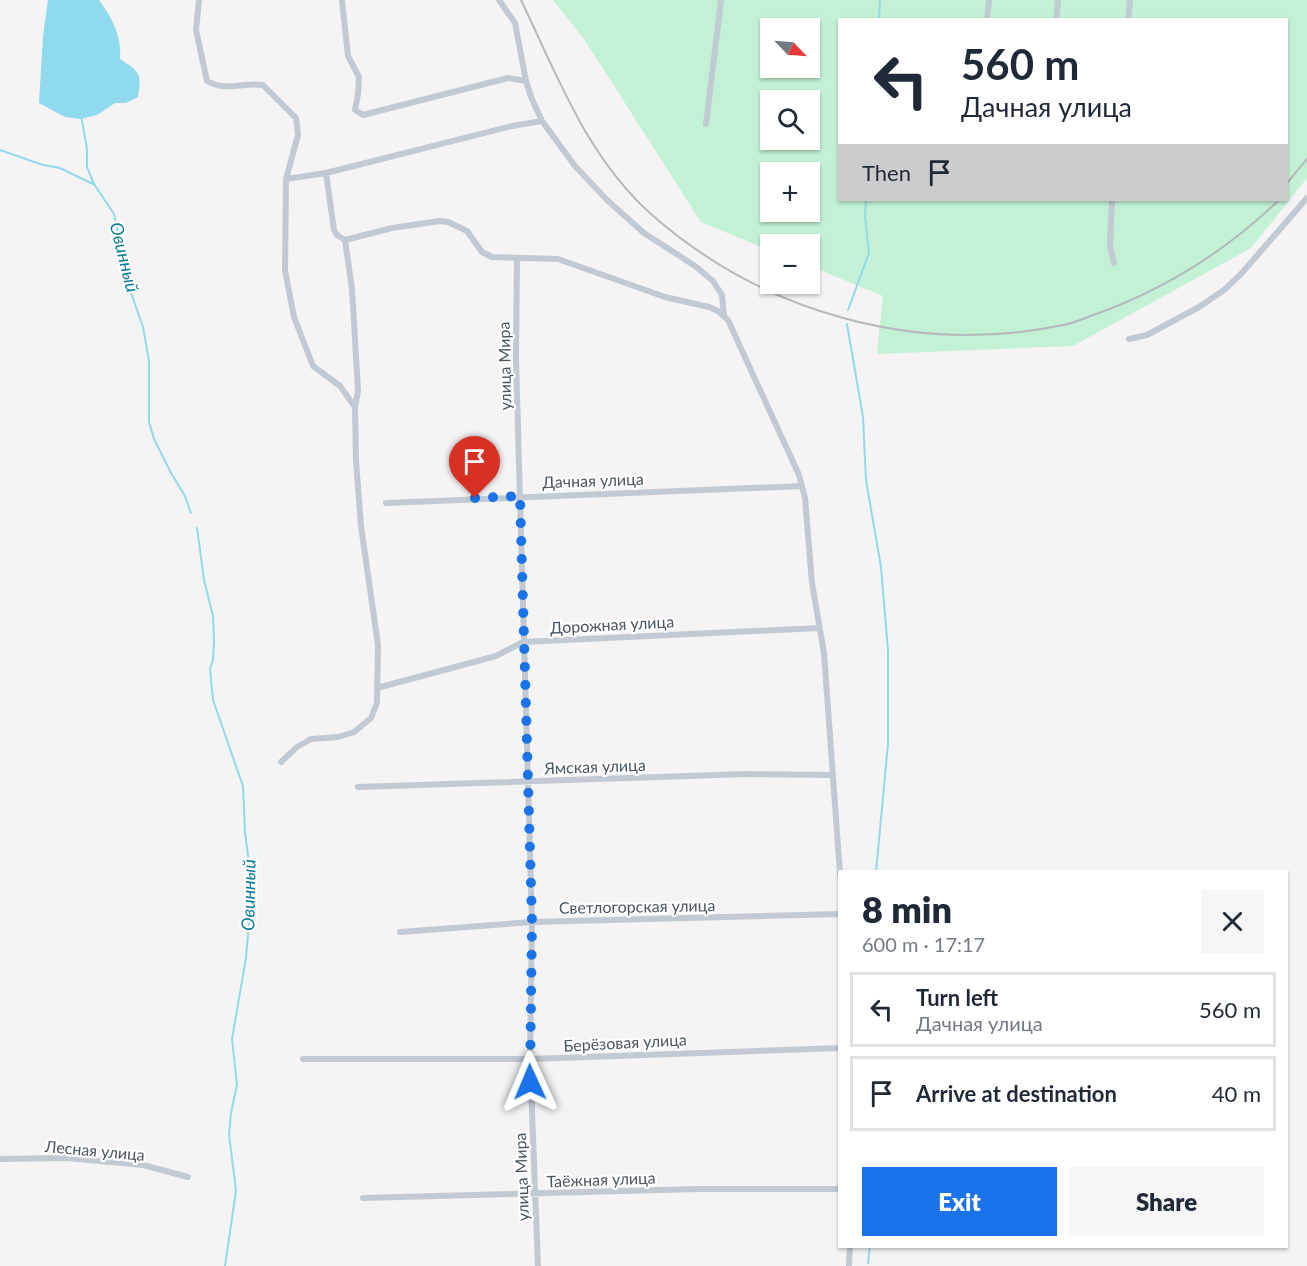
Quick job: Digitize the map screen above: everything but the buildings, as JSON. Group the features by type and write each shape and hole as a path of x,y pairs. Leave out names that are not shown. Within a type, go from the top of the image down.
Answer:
{"street":[{"path":"199,0 196,30 207,81 223,88 262,85 296,118 298,135 286,179 285,270 294,317 313,366 340,386 355,407"},
{"path":"342,0 348,56 358,77 355,110 363,115 507,78 526,81"},
{"path":"499,0 514,23 526,81 542,121 575,166 607,200 644,233 706,274 719,288 724,316 799,475 805,498 812,583 824,653 840,870"},
{"path":"706,124 721,0"},
{"path":"987,18 989,0"},
{"path":"1056,18 1058,0"},
{"path":"1128,18 1130,0"},
{"path":"286,179 326,173 512,126 542,121"},
{"path":"326,173 334,230 345,240 392,228 440,221 454,224 467,231 477,247 487,255 558,259 664,297 709,307 724,316"},
{"path":"1129,339 1147,335 1199,307 1224,290 1241,274 1307,198"},
{"path":"1112,201 1110,246 1114,263"},
{"path":"281,762 297,747 311,740 338,737 354,732 371,718 375,711 376,632 359,505 355,407 358,391 354,312 345,240"},
{"name":"улица Мира","path":"517,258 516,358 532,922 530,1059 538,1266"},
{"name":"Дачная улица","path":"386,502 802,486"},
{"name":"Дорожная улица","path":"377,688 495,656 524,642 819,628"},
{"name":"Ямская улица","path":"358,787 747,774 832,776"},
{"name":"Светлогорская улица","path":"400,932 532,922 838,914"},
{"name":"Берёзовая улица","path":"303,1059 530,1059 838,1048"},
{"name":"Лесная улица","path":"0,1159 67,1158 143,1165 188,1177"},
{"name":"Таёжная улица","path":"363,1198 699,1189 838,1189"},
{"path":"849,1266 850,1248"}],"green space":[{"path":"553,0 1307,0 1307,178 1251,248 1073,346 877,354 883,296 820,270 820,234 760,234 760,246 701,222 584,39"}],"water":[{"path":"48,0 99,0 115,28 120,59 138,74 140,83 138,97 126,103 115,103 97,115 80,119 65,117 39,103 43,36"}],"waterway":[{"path":"879,18 880,0"},
{"name":"Овинный","path":"81,115 87,149 87,167 94,184 114,214 131,293 143,327 149,361 149,422 154,439 185,496 191,513"},
{"path":"0,150 43,165 60,168 93,184"},
{"path":"848,310 869,253 865,216 866,201"},
{"path":"847,324 863,417 866,480 881,567 888,650 888,744 876,870"},
{"name":"Овинный","path":"197,528 204,580 213,616 213,660 210,669 213,700 243,786 245,832 252,887 246,958 232,1039 237,1085 229,1134 236,1191 225,1266"},
{"path":"868,1263 870,1248"}],"railway":[{"path":"521,0 561,86 591,141 629,192 651,214 695,248 742,277 792,301 844,318 898,330 953,335 1008,333 1068,324 1124,303 1195,266 1238,235 1278,201"},
{"path":"1288,182 1307,159"}],"route":[{"path":"475,498 520,496 532,922 530,1082"}]}
